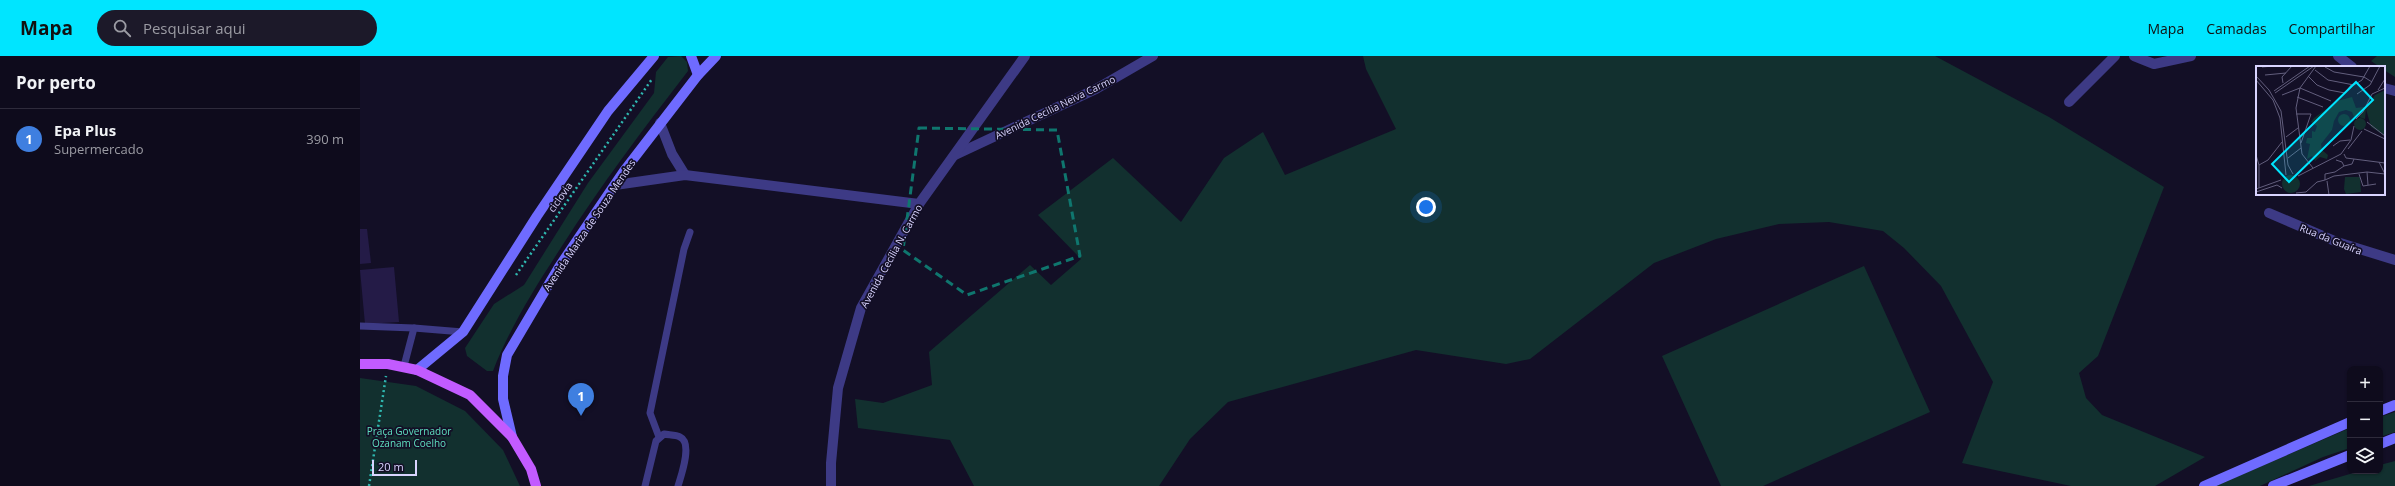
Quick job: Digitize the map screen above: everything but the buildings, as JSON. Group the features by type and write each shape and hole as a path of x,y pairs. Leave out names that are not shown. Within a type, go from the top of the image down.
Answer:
{"main road":[{"path":"417,370 463,332 537,216 608,111 654,56"},
{"path":"691,56 698,75"},
{"name":"Avenida Mariza de Souza Mendes","path":"512,437 503,399 502,376 507,355 559,267 615,186 660,122 698,75 716,56"},
{"path":"360,364 388,364 404,366 417,370 470,395 512,437 531,469 536,486"},
{"path":"2383,410 2395,405"},
{"path":"2204,486 2347,423"},
{"path":"2383,443 2395,438"},
{"path":"2273,486 2347,456"}],"street":[{"name":"Avenida Cecília N. Carmo","path":"831,486 831,463 838,388 861,308 920,204 1025,56"},
{"name":"Avenida Cecilia Neiva Carmo","path":"955,155 1096,89 1153,56"},
{"path":"2069,102 2115,56"},
{"path":"2134,56 2154,64 2192,56"},
{"path":"2338,56 2351,66"},
{"path":"2385,88 2395,91"},
{"path":"660,122 672,154 685,175"},
{"path":"615,186 685,175 920,204"},
{"name":"Rua da Guaíra","path":"2269,213 2336,242 2395,260"}],"lane":[{"path":"659,437 650,414 684,249 690,232"},
{"path":"360,326 463,332"},
{"path":"404,366 414,328"},
{"path":"645,486 654,447 659,437 664,434 681,438 685,443 686,452 678,486"}],"path":[{"name":"ciclovia","path":"515,276 656,74"},
{"path":"369,486 388,364"}],"highlighted area":[{"path":"919,128 1057,130 1080,256 967,295 903,250"}],"green space":[{"path":"681,56 687,62 688,71 623,157 577,223 524,307 507,339 493,371 487,371 467,356 465,348 494,304 524,285 588,183 654,93 656,72 668,57"},
{"path":"1363,56 1935,56 2049,117 2164,187 2098,356 2079,373 2086,398 2102,415 2205,457 2155,486 2071,486 1962,463 1993,382 1941,286 1904,248 1883,231 1829,222 1779,224 1716,239 1654,263 1530,359 1506,364 1416,350 1228,402 1190,439 1159,486 974,486 950,440 858,428 855,399 883,403 932,385 929,352 1030,265 1051,285 1081,259 1038,215 1113,158 1181,222 1224,158 1263,132 1285,175 1396,129 1366,69"},
{"path":"2377,56 2395,56 2395,77 2385,71 2385,66 2378,66 2371,61"},
{"path":"1864,266 1930,412 1763,486 1721,486 1662,356"},
{"name":"Praça Governador Ozanam Coelho","path":"360,378 416,386 465,411 503,450 520,486 360,486"},
{"path":"2395,412 2395,432 2383,436 2383,416"},
{"path":"2347,429 2347,449 2323,457 2260,486 2215,486"},
{"path":"2395,461 2395,486 2309,486 2350,474 2383,474 2383,464"}],"place":[{"name":"Epa Plus","path":"581,416"}]}
